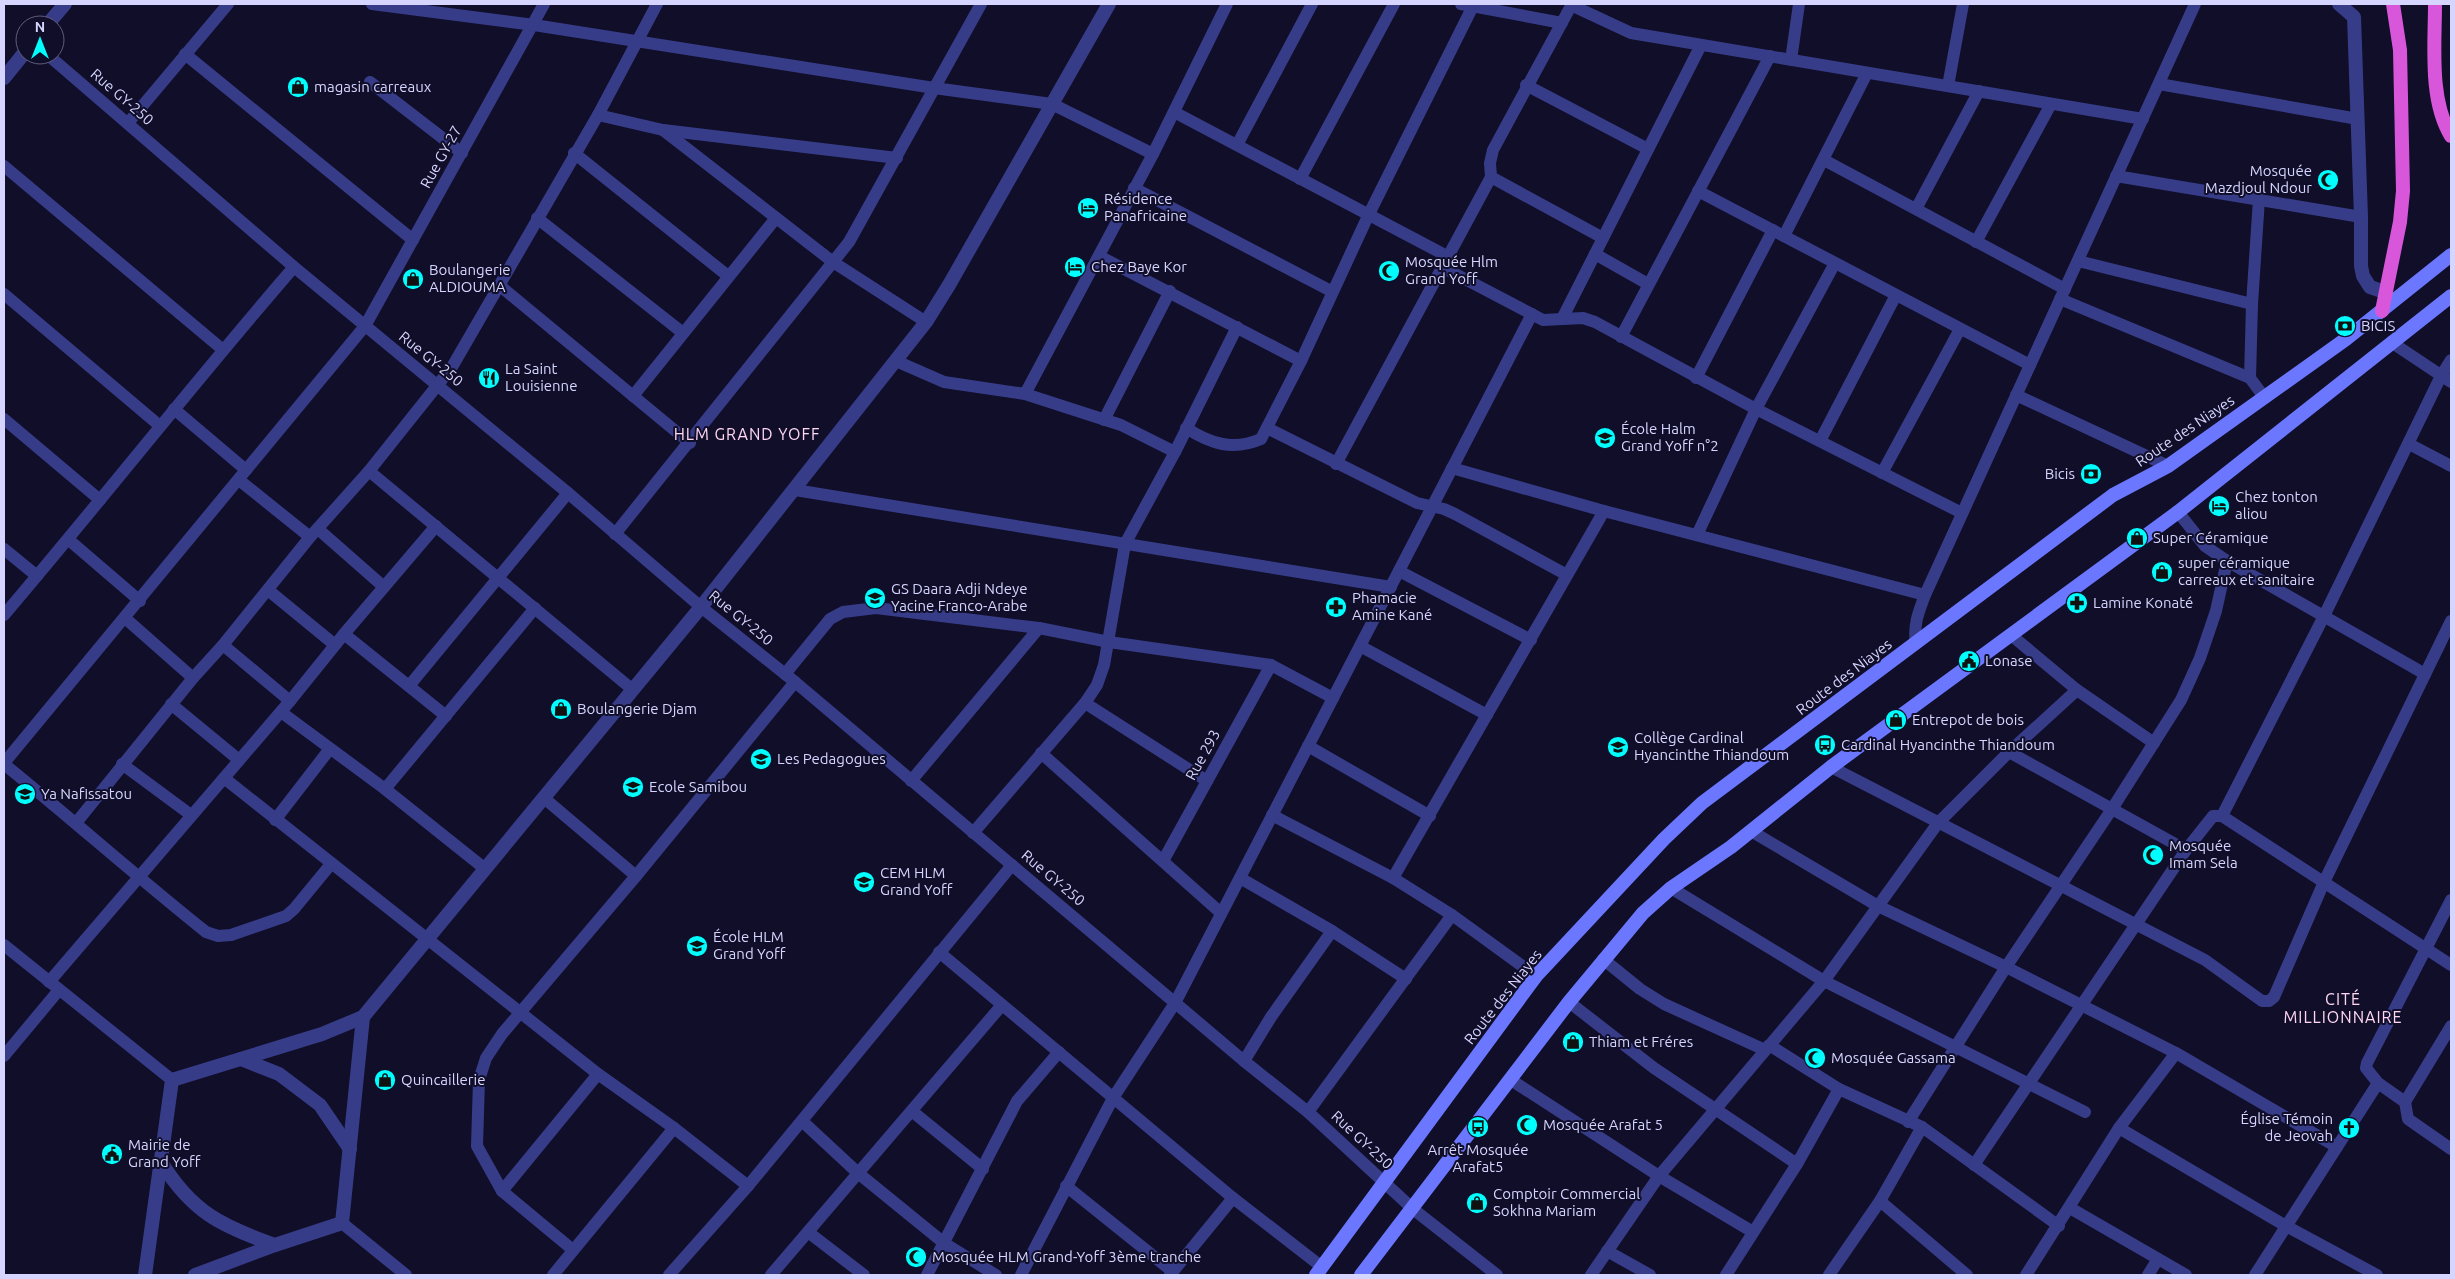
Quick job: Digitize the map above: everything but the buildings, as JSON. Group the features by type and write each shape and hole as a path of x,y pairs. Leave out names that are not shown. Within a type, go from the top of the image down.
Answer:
{"highway":[{"path":"2382,312 2400,222 2403,191 2400,50 2393,4"},
{"path":"2435,4 2436,94 2441,114 2451,136"}],"main road":[{"name":"Route des Niayes","path":"1319,1271 1536,976 1664,839 1702,803 2113,495 2168,466 2382,312 2451,255"},
{"path":"1361,1275 1569,1002 1643,913 1671,888 1751,831 1831,767 2178,512 2451,296"}],"street":[{"path":"128,123 228,4"},
{"path":"372,4 432,8 637,43 1052,104 1152,154"},
{"name":"Rue GY-27","path":"4,763 140,601 365,326 544,4"},
{"path":"76,823 122,764 193,678 223,645 314,533 369,470 452,367 598,115 657,4"},
{"path":"615,534 690,443 849,242 982,4"},
{"path":"172,1080 322,1034 363,1017 701,607 926,322 1109,4"},
{"path":"1025,394 1174,112 1227,4"},
{"path":"1237,145 1312,4"},
{"path":"1300,180 1394,4"},
{"path":"1336,464 1491,177 1490,163 1493,150 1526,85 1571,4 1631,33 2142,119"},
{"path":"1791,60 1799,4"},
{"path":"1948,86 1962,4"},
{"path":"1916,643 1914,634 1917,616 1925,595 2195,4"},
{"path":"2339,4 2346,7 2354,16 2362,216 2360,256 2363,276 2370,287 2385,292"},
{"path":"1186,428 1204,440 1220,444 1237,446 1260,439 1301,361 1331,291 1467,5 1562,23"},
{"path":"1562,319 1701,45"},
{"path":"186,54 413,240"},
{"path":"1621,337 1770,56"},
{"path":"4,78 15,64"},
{"name":"Rue GY-250","path":"60,65 294,267 438,385 701,607 790,678 911,782 1244,1061 1308,1112 1413,1209 1497,1275"},
{"path":"1696,378 1778,233 1824,160 1867,73"},
{"path":"370,82 462,153"},
{"path":"2159,84 2358,119"},
{"path":"1526,85 1648,149"},
{"path":"1916,208 1979,91"},
{"path":"1976,242 2051,104"},
{"path":"1174,112 1368,216 1543,320 1582,318 1595,322 1696,378 1962,513"},
{"path":"598,115 663,130 897,158"},
{"path":"663,130 833,262 926,322"},
{"path":"574,154 728,276"},
{"path":"1824,160 1916,208 2062,294 2250,378 2264,397"},
{"path":"4,166 222,349"},
{"path":"2116,176 2362,216"},
{"path":"1491,177 1603,238"},
{"path":"1134,188 1331,291"},
{"path":"1698,190 2030,365"},
{"path":"2250,378 2252,304 2259,199"},
{"path":"537,218 683,333"},
{"path":"634,396 776,218"},
{"path":"1595,254 1648,284"},
{"path":"1099,256 1170,291 1301,361"},
{"path":"2078,260 2252,304"},
{"path":"1698,535 1756,409 1835,263"},
{"path":"4,615 69,540 222,349 294,267"},
{"path":"499,285 690,443"},
{"path":"1104,420 1170,291"},
{"path":"4,294 160,426"},
{"path":"1820,441 1896,295"},
{"path":"1023,1274 1066,1186 1113,1098 1175,1002 1532,314"},
{"path":"973,833 1085,703 1096,685 1110,642 1125,544 1175,452 1237,327"},
{"path":"1882,473 1960,329"},
{"path":"2391,342 2446,379"},
{"path":"2222,816 2409,444 2446,379 2451,360"},
{"path":"896,361 944,382 1025,394 1141,434 1175,452"},
{"path":"2016,395 2168,466"},
{"path":"174,409 242,475 384,587"},
{"path":"4,419 100,500"},
{"path":"1267,428 1417,503 1455,514 1567,575"},
{"path":"2409,444 2451,466"},
{"path":"1452,468 1604,511 1925,595"},
{"path":"369,470 633,690"},
{"path":"795,490 1390,587"},
{"path":"410,686 568,494"},
{"path":"1393,878 1604,511"},
{"path":"2178,512 2205,546 2226,561 2425,674"},
{"path":"4,1056 54,986 138,878 281,712 344,634 436,526"},
{"path":"69,540 140,601"},
{"path":"4,549 37,576"},
{"path":"1908,1122 2006,967 2112,809 2181,700 2200,658 2216,611 2226,561"},
{"path":"1399,571 1531,640"},
{"path":"268,590 335,645"},
{"path":"385,789 535,608"},
{"path":"573,1250 502,1191 477,1146 479,1080 486,1058 521,1012 636,876 790,678 830,618 843,612 876,608 1039,628 1110,642 1271,665 1333,698"},
{"path":"125,618 193,678"},
{"path":"1831,767 2205,960 2262,1001 2269,1001 2274,997 2324,882 2451,621"},
{"path":"911,782 1039,628"},
{"path":"344,634 446,716"},
{"path":"2011,635 2077,690 2154,743"},
{"path":"223,645 290,701"},
{"path":"1360,646 1487,715"},
{"name":"Rue 293","path":"1163,861 1271,665"},
{"path":"1591,1275 1659,1176 1824,981 1938,823 2009,752 2077,690"},
{"path":"1085,703 1207,782"},
{"path":"172,704 239,760"},
{"path":"281,712 329,750 385,789 484,868"},
{"path":"1308,746 1430,816"},
{"path":"275,820 329,750"},
{"path":"2009,752 2186,850"},
{"path":"1041,753 1222,913"},
{"path":"4,763 138,878 206,932 218,936 231,935 286,916 331,864"},
{"path":"122,764 191,815"},
{"path":"224,778 598,1074 674,1128 748,1186"},
{"path":"544,798 636,876"},
{"path":"1272,815 1393,878 1452,915 1536,976"},
{"path":"1974,1165 2210,817 2222,816 2451,965"},
{"path":"1751,831 1878,906 2006,967 2176,1053 2337,1147"},
{"path":"669,1275 748,1186 1012,865"},
{"path":"1240,878 1332,932 1406,979"},
{"path":"1671,888 1824,981 2085,1112"},
{"path":"2405,1102 2378,1083 2369,1074 2367,1063 2451,900"},
{"path":"1308,1112 1369,1026 1452,915"},
{"path":"1244,1061 1271,1018 1332,932"},
{"path":"4,945 172,1080"},
{"path":"939,952 1319,1271"},
{"path":"1603,959 1640,989 1664,1004 1767,1047 1839,1089 1922,1127 2059,1226"},
{"path":"1569,1002 1654,1068 1797,1164"},
{"path":"771,1275 913,1112 1002,1005"},
{"path":"342,1223 363,1017"},
{"path":"2451,1026 2405,1102 2408,1119 2451,1149"},
{"path":"927,1275 983,1168 999,1132 1017,1101 1059,1052"},
{"path":"2026,1275 2059,1226 2119,1128 2176,1053"},
{"path":"241,1059 279,1074 320,1105 350,1149"},
{"path":"502,1191 598,1074"},
{"path":"145,1275 172,1080"},
{"path":"1511,1080 1659,1176 1753,1232"},
{"path":"2255,1275 2378,1083"},
{"path":"1726,1275 1797,1164 1839,1089"},
{"path":"913,1112 983,1168"},
{"path":"802,1121 858,1173 944,1243 996,1275"},
{"path":"1829,1275 1880,1201 1922,1127"},
{"path":"553,1275 674,1128"},
{"path":"2119,1128 2286,1226 2377,1275"},
{"path":"161,1162 176,1187 202,1212 240,1233 275,1245"},
{"path":"1066,1186 1171,1273 1233,1198"},
{"path":"1880,1201 1966,1275"},
{"path":"2070,1208 2186,1275"},
{"path":"195,1275 275,1245 342,1223"},
{"path":"342,1223 406,1275"},
{"path":"808,1232 864,1275"},
{"path":"1607,1251 1650,1275"},
{"path":"2148,1275 2158,1259"}],"place":[{"name":"magasin carreaux","path":"298,87"},
{"name":"Mosquée Mazdjoul Ndour","path":"2328,180"},
{"name":"Résidence Panafricaine","path":"1088,208"},
{"name":"Chez Baye Kor","path":"1075,267"},
{"name":"Mosquée Hlm Grand Yoff","path":"1389,271"},
{"name":"Boulangerie ALDIOUMA","path":"413,279"},
{"name":"BICIS","path":"2345,326"},
{"name":"La Saint Louisienne","path":"489,378"},
{"name":"École Halm Grand Yoff n°2","path":"1605,438"},
{"name":"Bicis","path":"2091,474"},
{"name":"Chez tonton aliou","path":"2219,506"},
{"name":"Super Céramique","path":"2137,538"},
{"name":"super céramique carreaux et sanitaire","path":"2162,572"},
{"name":"GS Daara Adji Ndeye Yacine Franco-Arabe","path":"875,598"},
{"name":"Lamine Konaté","path":"2077,603"},
{"name":"Phamacie Amine Kané","path":"1336,607"},
{"name":"Lonase","path":"1969,661"},
{"name":"Boulangerie Djam","path":"561,709"},
{"name":"Entrepot de bois","path":"1896,720"},
{"name":"Cardinal Hyancinthe Thiandoum","path":"1825,745"},
{"name":"Collège Cardinal Hyancinthe Thiandoum","path":"1618,747"},
{"name":"Les Pedagogues","path":"761,759"},
{"name":"Ecole Samibou","path":"633,787"},
{"name":"Ya Nafissatou","path":"25,794"},
{"name":"Mosquée Imam Sela","path":"2153,855"},
{"name":"CEM HLM Grand Yoff","path":"864,882"},
{"name":"École HLM Grand Yoff","path":"697,946"},
{"name":"Thiam et Fréres","path":"1573,1042"},
{"name":"Mosquée Gassama","path":"1815,1058"},
{"name":"Quincaillerie","path":"385,1080"},
{"name":"Mosquée Arafat 5","path":"1527,1125"},
{"name":"Arrêt Mosquée Arafat5","path":"1478,1127"},
{"name":"Église Témoin de Jeovah","path":"2349,1128"},
{"name":"Mairie de Grand Yoff","path":"112,1154"},
{"name":"Comptoir Commercial Sokhna Mariam","path":"1477,1203"},
{"name":"Mosquée HLM Grand-Yoff 3ème tranche","path":"916,1257"}],"district":[{"name":"HLM GRAND YOFF","path":"747,434"},
{"name":"CITÉ MILLIONNAIRE","path":"2343,1008"}]}
